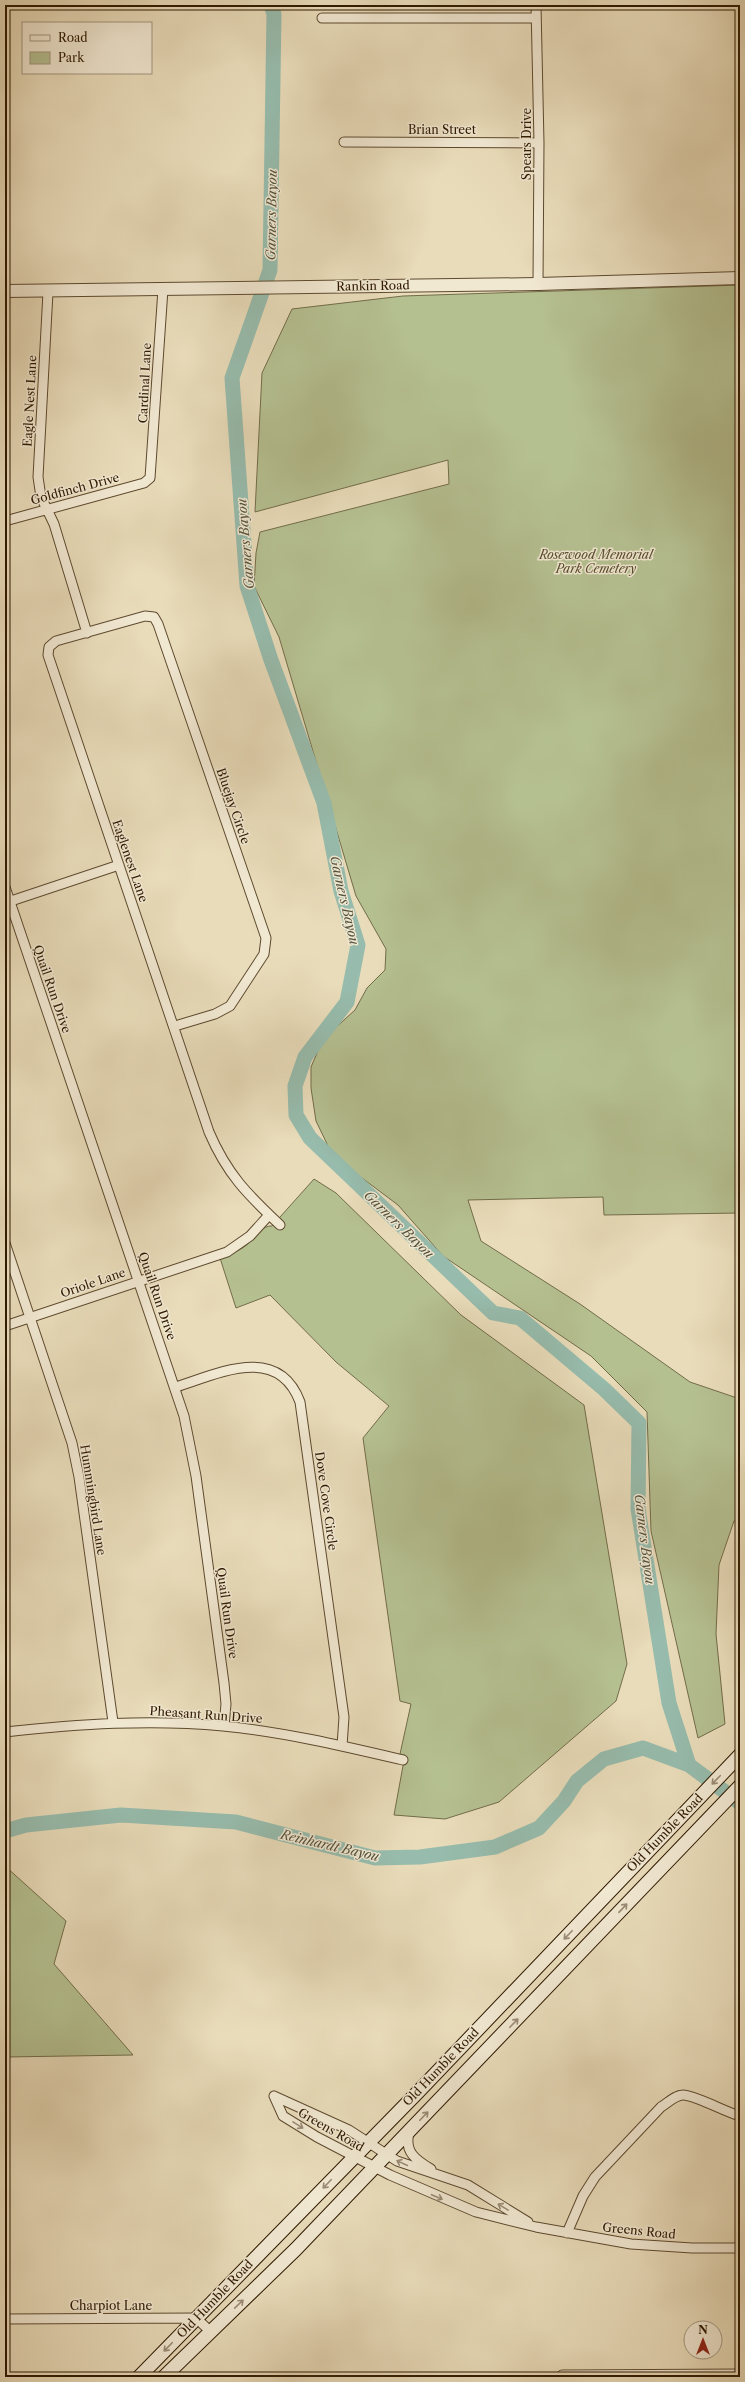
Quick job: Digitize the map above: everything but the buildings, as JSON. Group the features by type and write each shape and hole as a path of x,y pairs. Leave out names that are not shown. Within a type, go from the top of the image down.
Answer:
{"main road":[{"name":"Old Humble Road","path":"139,2377 354,2157 740,1755"},
{"name":"Old Humble Road","path":"164,2377 296,2249 388,2155 604,1930 704,1822 740,1786"},
{"path":"588,1914 604,1930"}],"street":[{"name":"Spears Drive","path":"536,5 539,143 538,284"},
{"path":"322,18 536,18"},
{"name":"Brian Street","path":"344,142 539,143"},
{"name":"Rankin Road","path":"5,291 48,292 249,287 538,284 740,278"},
{"name":"Cardinal Lane","path":"150,478 163,289"},
{"name":"Eagle Nest Lane","path":"47,510 41,497 38,460 48,292"},
{"name":"Goldfinch Drive","path":"5,521 144,483 150,478"},
{"path":"47,510 70,572 87,632"},
{"name":"Bluejay Circle","path":"87,632 145,616 154,617 158,624 266,938 264,954 230,1006 215,1014 175,1026"},
{"name":"Eaglenest Lane","path":"87,632 56,641 49,647 48,655 217,1149 226,1168 239,1185 280,1225"},
{"path":"8,902 119,865"},
{"name":"Quail Run Drive","path":"5,887 8,902 176,1387 184,1416 196,1476 224,1683 226,1704 224,1726"},
{"name":"Oriole Lane","path":"5,1326 139,1280 227,1252 250,1236 269,1214"},
{"name":"Hummingbird Lane","path":"5,1243 68,1430 78,1470 113,1722"},
{"name":"Dove Cove Circle","path":"176,1387 233,1368 254,1366 276,1373 288,1382 297,1393 300,1402 344,1717 342,1746"},
{"name":"Pheasant Run Drive","path":"5,1732 113,1722 224,1726 298,1737 403,1760"},
{"path":"567,2233 580,2202 594,2177 656,2113 674,2098 682,2095 691,2097 740,2116"},
{"name":"Greens Road","path":"536,2227 468,2185 439,2174 412,2167 388,2155 349,2130 274,2096 283,2116 317,2137 374,2168 471,2210 536,2227 631,2244 692,2248 740,2248"},
{"name":"Greens Road","path":"408,2133 407,2145 412,2156 439,2174"},
{"path":"196,2318 211,2332"},
{"name":"Charpiot Lane","path":"5,2319 196,2318"},
{"path":"562,2375 624,2376 740,2374"}],"green space":[{"name":"Rosewood Memorial Park Cemetery","path":"740,285 740,1213 604,1215 603,1197 468,1200 481,1241 580,1304 690,1382 740,1399 740,1520 734,1521 719,1565 716,1634 725,1724 698,1738 651,1531 647,1412 591,1356 443,1256 398,1205 346,1166 329,1148 316,1121 311,1088 311,1067 323,1039 355,1010 367,988 385,970 386,949 356,896 279,637 254,586 256,553 260,532 449,484 448,460 255,512 262,373 292,309 403,296"},
{"path":"314,1179 336,1193 461,1315 584,1405 627,1664 616,1701 499,1802 445,1819 394,1815 405,1755 400,1754 411,1704 400,1701 363,1438 389,1406 336,1362 270,1295 236,1308 220,1258 240,1250 260,1231 266,1227 272,1226"},
{"path":"5,1866 66,1921 54,1964 133,2055 5,2057"}],"waterway":[{"name":"Garners Bayou","path":"271,5 274,14 270,270 232,378 247,586 271,660 324,803 341,891 358,945 347,1002 305,1057 295,1086 296,1115 310,1138 493,1313 520,1318 604,1389 639,1423 638,1509 669,1703 689,1765 740,1803"},
{"name":"Reinhardt Bayou","path":"5,1831 26,1825 121,1815 236,1822 375,1858 420,1857 495,1847 539,1828 564,1801 577,1781 604,1759 643,1748 689,1765"}]}
